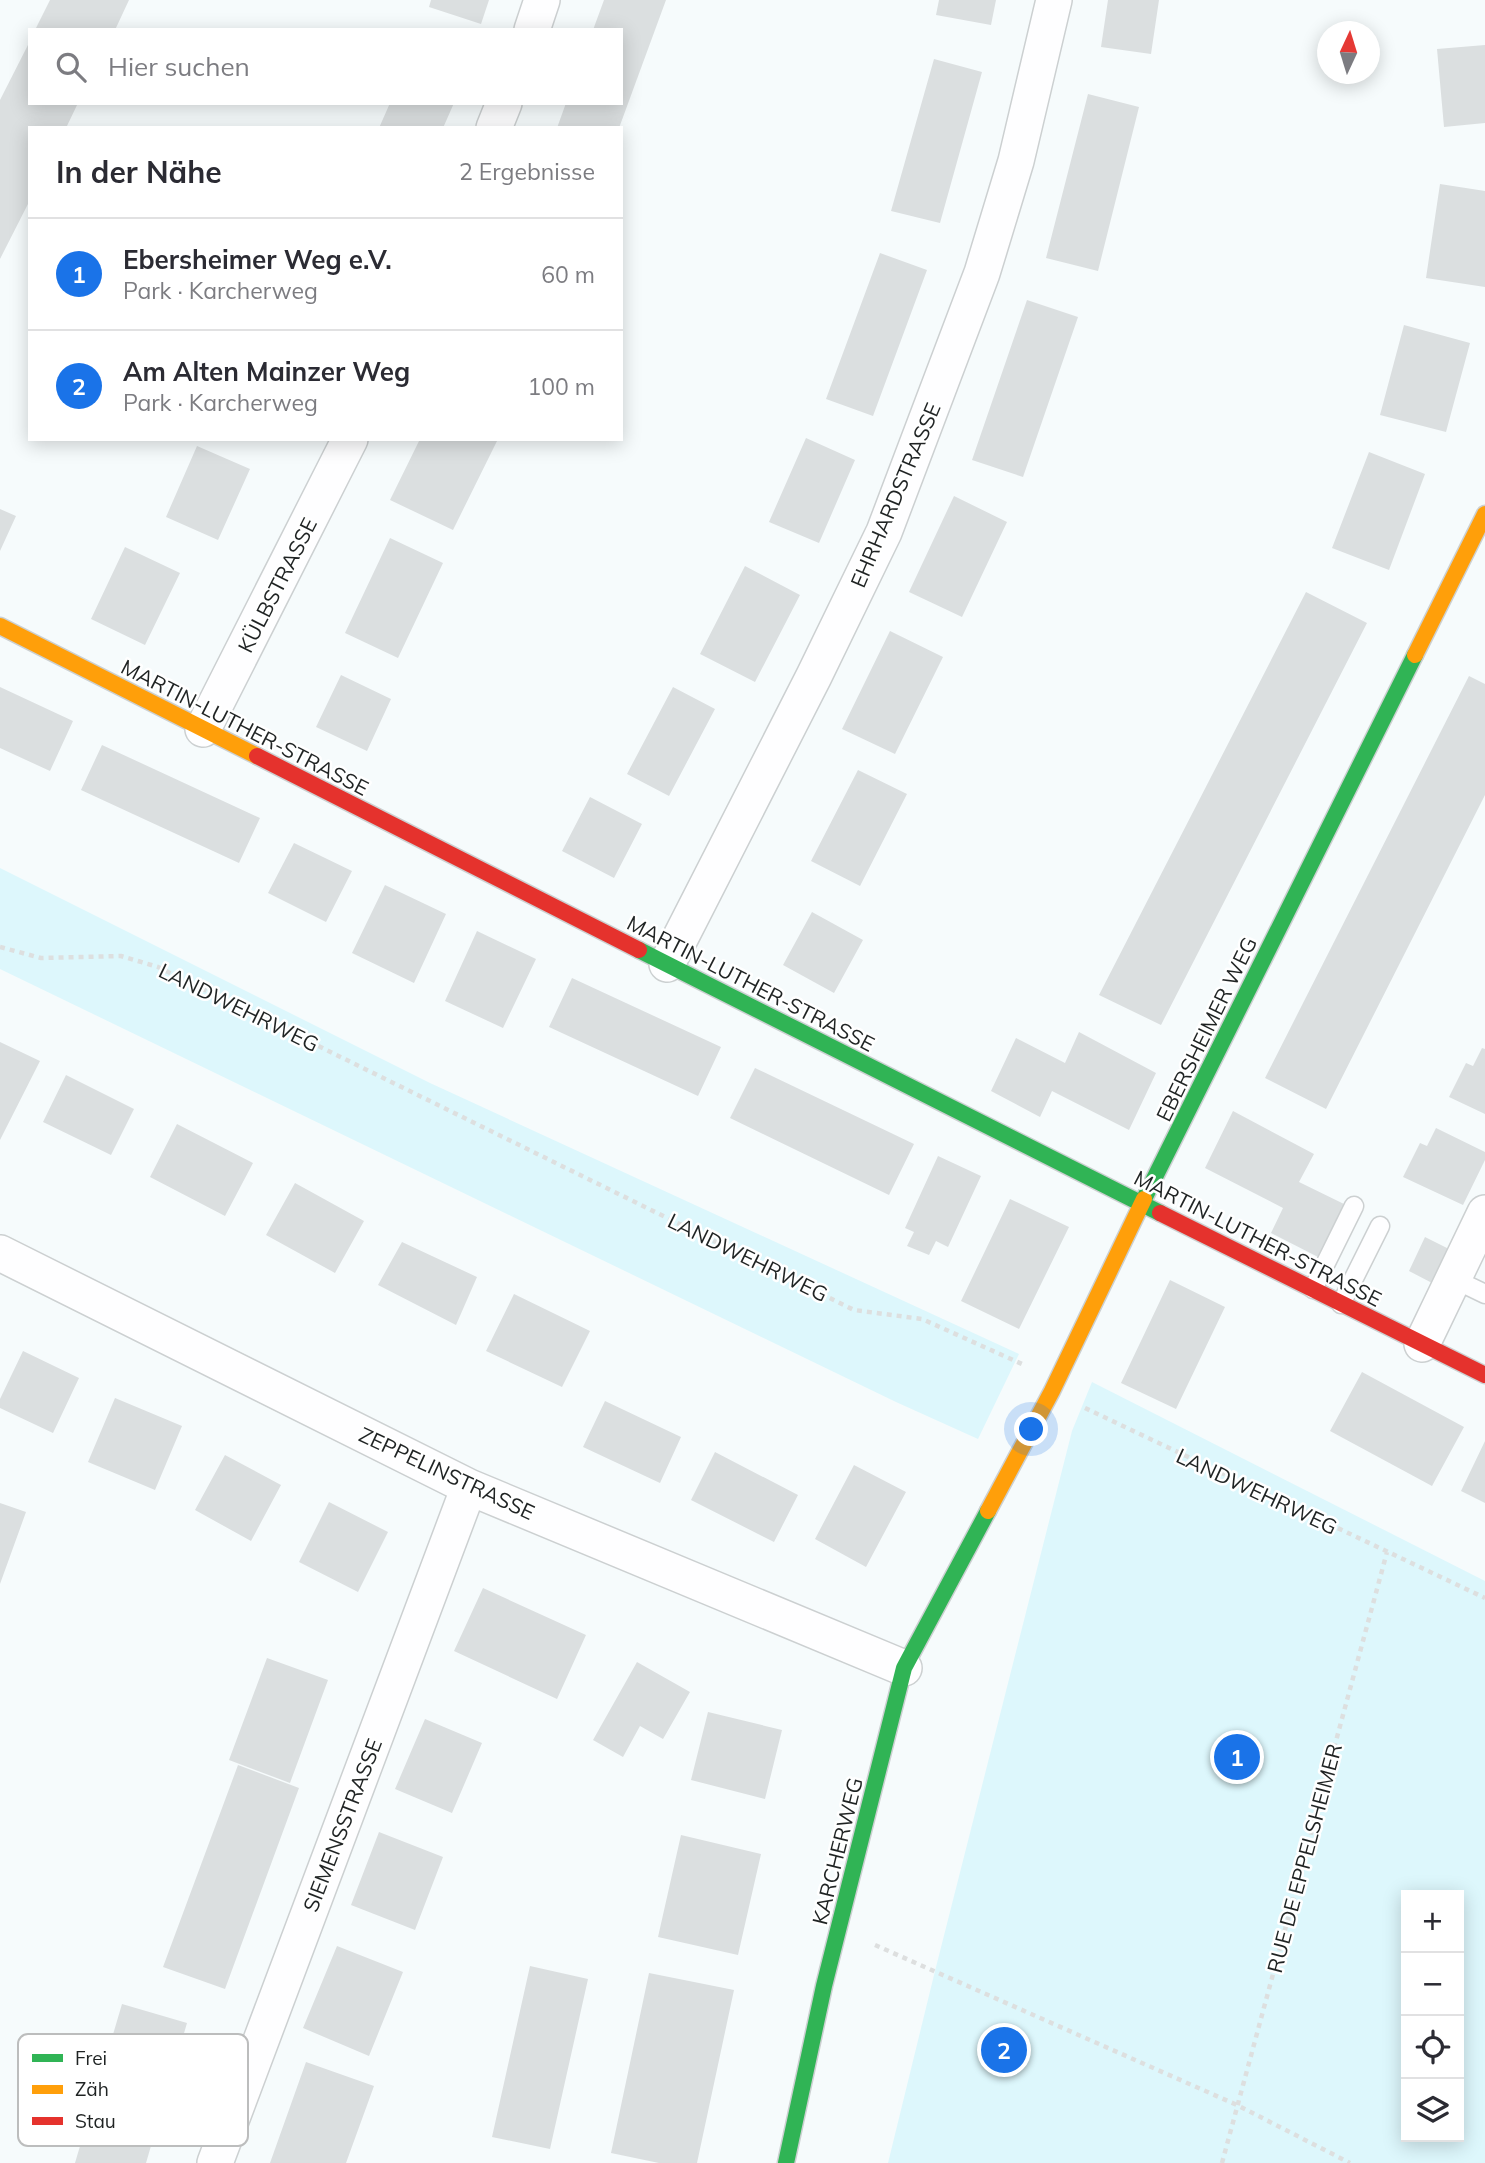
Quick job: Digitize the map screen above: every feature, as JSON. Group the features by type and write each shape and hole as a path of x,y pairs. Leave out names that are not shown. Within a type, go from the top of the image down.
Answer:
{"street":[{"path":"532,28 542,0"},
{"name":"EHRHARDSTRASSE","path":"667,964 884,532 982,273 1016,161 1054,0"},
{"path":"495,126 503,105"},
{"name":"KÜLBSTRASSE","path":"203,729 349,441"},
{"name":"EBERSHEIMER WEG","path":"962,1561 1052,1391 1485,514"},
{"name":"MARTIN-LUTHER-STRASSE","path":"0,626 1485,1375"},
{"path":"1422,1344 1485,1213"},
{"name":"ZEPPELINSTRASSE","path":"0,1254 469,1487 904,1668"},
{"name":"SIEMENSSTRASSE","path":"248,2075 469,1487"},
{"name":"KARCHERWEG","path":"786,2163 824,1986 904,1668 962,1561"},
{"name":"SIEMENSSTRASSE","path":"215,2163 221,2146"}],"lane":[{"path":"1313,1289 1354,1206"},
{"path":"1341,1304 1380,1226"},
{"path":"1454,1279 1485,1294"}],"path":[{"name":"LANDWEHRWEG","path":"0,947 41,958 121,956 158,967 855,1310 922,1319 1027,1366 1034,1379 1066,1400 1485,1598"},
{"name":"RUE DE EPPELSHEIMER","path":"1222,2163 1387,1552"},
{"path":"839,1930 1237,2105 1350,2163"}],"shaded area":[{"path":"0,868 430,1083 1019,1354 978,1439 896,1402 0,969"},
{"path":"1092,1382 1485,1581 1485,2163 888,2163 1072,1431"}],"building":[{"path":"50,0 129,0 116,28 36,28"},
{"path":"431,0 489,0 481,24 429,7"},
{"path":"604,0 666,0 620,126 558,126 565,105 623,105 623,28 594,28"},
{"path":"939,0 996,0 991,25 936,15"},
{"path":"1108,0 1159,0 1151,54 1101,47"},
{"path":"28,45 28,105 77,105 67,126 28,126 28,204 0,259 0,100"},
{"path":"1485,45 1485,123 1444,127 1437,49"},
{"path":"934,59 982,72 940,223 891,211"},
{"path":"1088,94 1139,107 1098,271 1046,258"},
{"path":"389,105 453,105 444,126 380,126"},
{"path":"1440,184 1485,191 1485,287 1426,278"},
{"path":"880,253 927,270 873,416 826,399"},
{"path":"1027,300 1078,317 1023,477 972,460"},
{"path":"1404,325 1470,343 1446,432 1380,415"},
{"path":"806,438 855,460 819,543 769,522"},
{"path":"419,441 497,441 453,530 390,500"},
{"path":"197,446 250,469 218,540 166,517"},
{"path":"1369,452 1425,474 1389,570 1332,548"},
{"path":"954,496 1007,522 962,617 909,592"},
{"path":"0,509 16,516 0,551"},
{"path":"390,538 443,563 398,658 345,633"},
{"path":"125,547 180,573 145,645 91,619"},
{"path":"745,566 800,595 755,682 700,654"},
{"path":"1306,592 1367,623 1161,1025 1099,995"},
{"path":"890,631 943,657 895,754 842,729"},
{"path":"341,675 391,699 367,751 316,727"},
{"path":"1469,676 1485,684 1485,795 1326,1109 1265,1078"},
{"path":"0,687 73,721 50,771 0,748"},
{"path":"673,687 715,709 669,796 627,774"},
{"path":"102,745 260,818 239,863 81,790"},
{"path":"858,770 907,794 860,886 811,861"},
{"path":"590,797 642,824 614,878 562,851"},
{"path":"294,843 352,871 326,922 268,893"},
{"path":"385,885 446,914 414,983 352,953"},
{"path":"812,912 863,940 834,993 783,965"},
{"path":"477,931 536,959 503,1028 445,1001"},
{"path":"572,978 721,1047 698,1096 549,1027"},
{"path":"1079,1032 1156,1073 1129,1130 1052,1091 1040,1117 991,1091 1016,1038 1065,1063"},
{"path":"0,1042 40,1061 0,1140"},
{"path":"1482,1048 1485,1049 1485,1114 1449,1097 1466,1063 1473,1066"},
{"path":"755,1068 914,1144 889,1195 730,1118"},
{"path":"66,1075 134,1109 111,1155 43,1122"},
{"path":"1233,1111 1314,1154 1299,1182 1344,1204 1318,1257 1271,1233 1283,1208 1205,1168"},
{"path":"177,1124 253,1163 225,1216 150,1177"},
{"path":"1436,1128 1485,1152 1485,1160 1463,1205 1403,1177 1420,1143 1427,1146"},
{"path":"938,1156 981,1176 948,1247 936,1241 929,1255 907,1246 914,1232 905,1228"},
{"path":"295,1183 364,1221 335,1273 266,1235"},
{"path":"1010,1199 1069,1227 1019,1329 961,1301"},
{"path":"1425,1237 1451,1250 1434,1284 1409,1271"},
{"path":"402,1242 477,1277 456,1325 378,1285"},
{"path":"1170,1280 1225,1307 1176,1409 1121,1383"},
{"path":"514,1294 590,1331 562,1387 486,1351"},
{"path":"23,1351 79,1378 53,1433 0,1408 0,1399"},
{"path":"1362,1372 1464,1427 1432,1486 1330,1431"},
{"path":"115,1398 182,1426 155,1490 88,1462"},
{"path":"605,1401 681,1437 660,1483 583,1447"},
{"path":"1485,1441 1485,1503 1461,1491"},
{"path":"715,1452 798,1495 774,1542 691,1500"},
{"path":"225,1455 281,1485 251,1541 195,1510"},
{"path":"854,1465 906,1492 866,1567 815,1539"},
{"path":"329,1502 388,1532 358,1592 299,1562"},
{"path":"0,1503 26,1512 0,1584"},
{"path":"483,1588 586,1635 557,1699 454,1651"},
{"path":"267,1658 328,1680 290,1783 229,1760"},
{"path":"637,1662 690,1692 663,1739 640,1726 623,1757 593,1740"},
{"path":"708,1712 782,1730 765,1799 691,1780"},
{"path":"425,1719 482,1743 452,1813 395,1789"},
{"path":"238,1765 299,1788 225,1989 163,1967"},
{"path":"379,1832 443,1857 415,1930 351,1905"},
{"path":"681,1835 761,1854 738,1955 658,1937"},
{"path":"337,1946 403,1972 369,2056 303,2028"},
{"path":"530,1966 588,1979 550,2149 492,2137"},
{"path":"649,1973 734,1990 697,2163 659,2163 611,2153"},
{"path":"122,2004 187,2023 184,2034 113,2034"},
{"path":"306,2062 374,2086 346,2163 270,2163"},
{"path":"80,2146 151,2146 146,2163 75,2163"}],"traffic: fast":[{"path":"1144,1199 1415,655"},
{"path":"639,950 1160,1213"},
{"path":"786,2163 824,1986 904,1668 988,1511"}],"traffic: slow":[{"path":"1415,655 1485,514"},
{"path":"0,626 257,756"},
{"path":"988,1511 1052,1391 1144,1199"}],"traffic: jam":[{"path":"257,756 639,950"},
{"path":"1160,1213 1485,1375"}],"place":[{"name":"Ebersheimer Weg e.V.","path":"1237,1757"},
{"name":"Am Alten Mainzer Weg","path":"1004,2050"}]}
